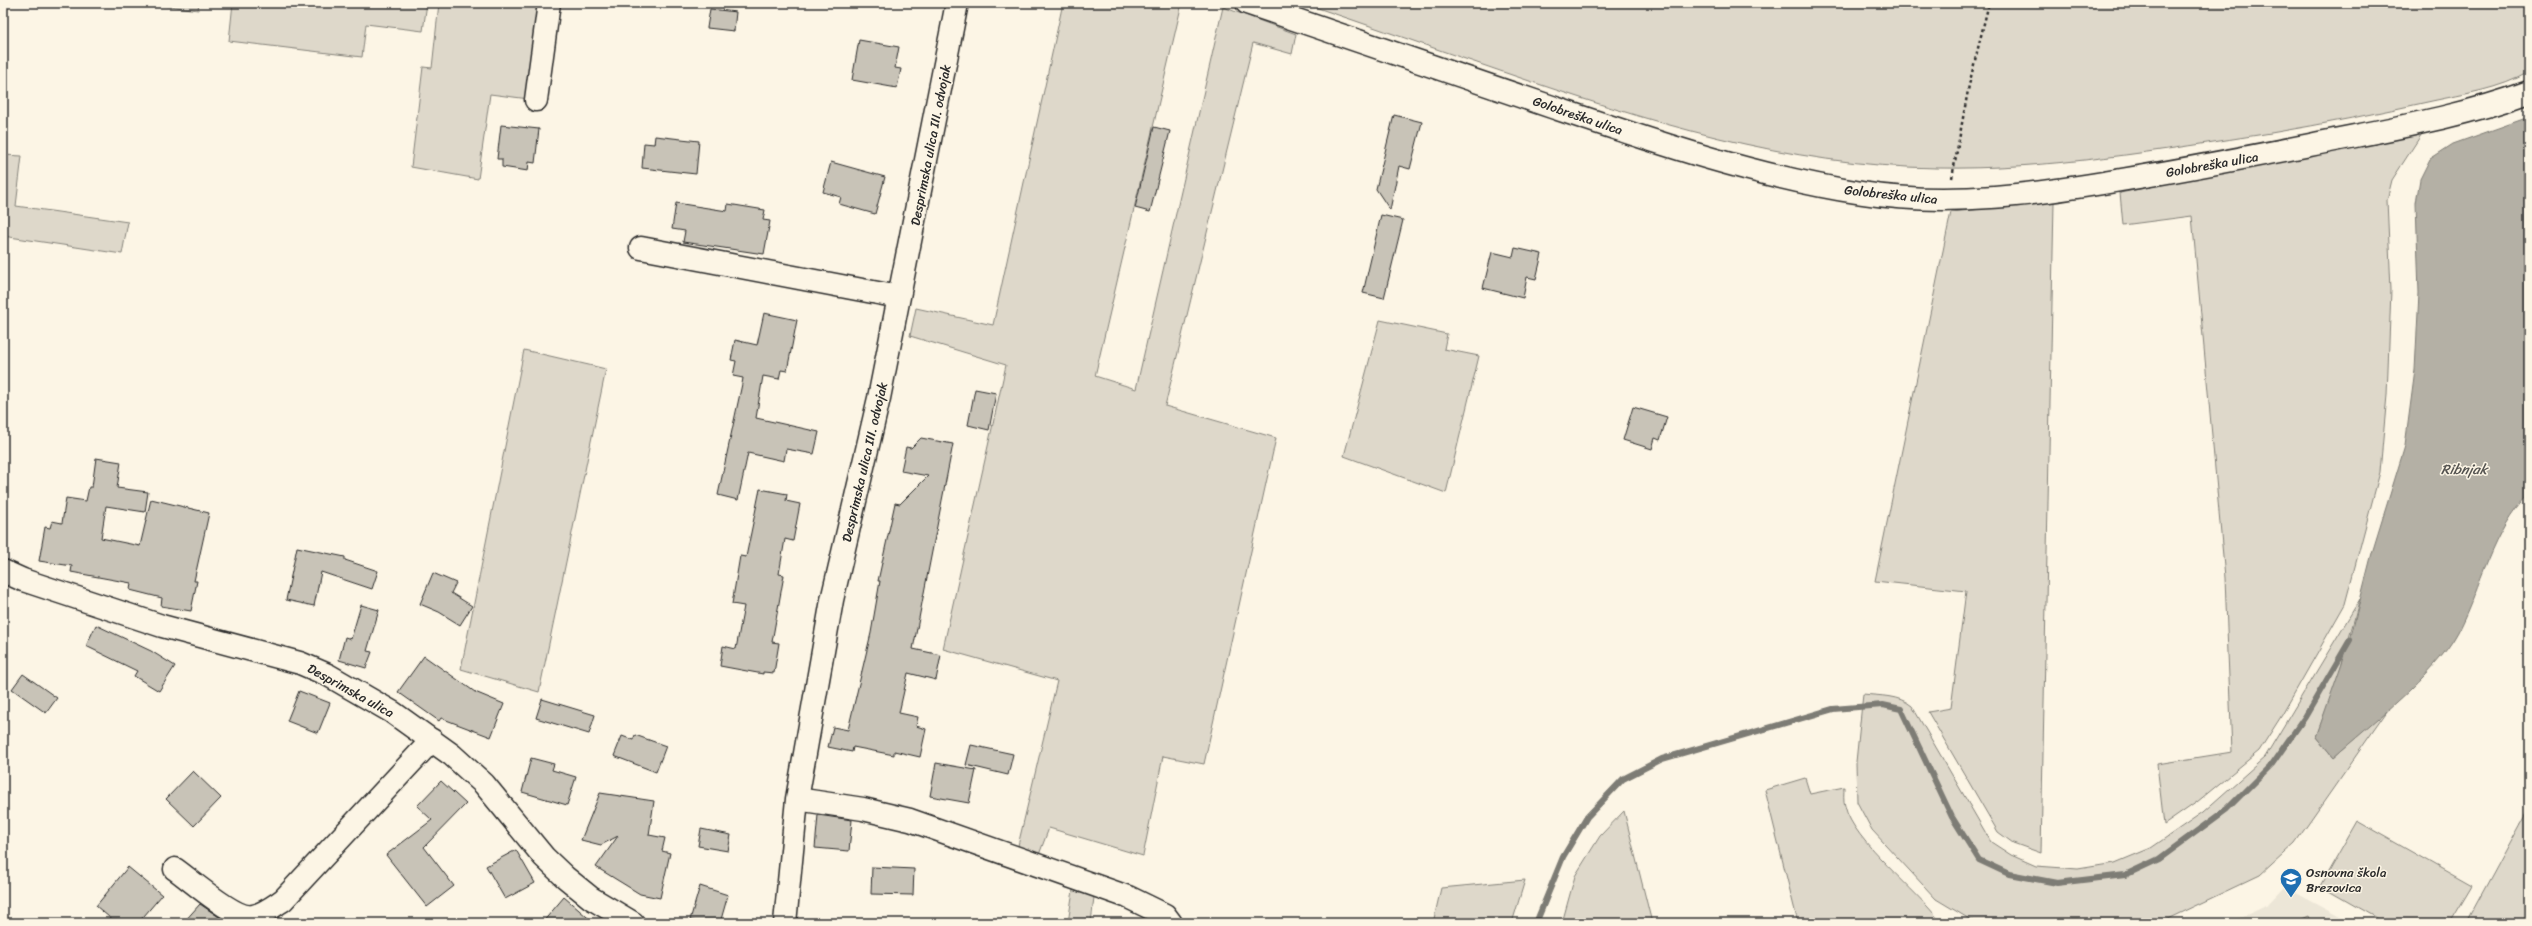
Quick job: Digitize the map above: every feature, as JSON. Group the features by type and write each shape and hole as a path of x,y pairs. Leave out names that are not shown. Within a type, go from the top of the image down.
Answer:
{"street":[{"path":"536,100 549,3"},
{"name":"Desprimska ulica III. odvojak","path":"785,923 797,799 832,600 899,297 957,3"},
{"name":"Golobreška ulica","path":"1247,3 1659,143 1756,170 1862,193 1904,198 1989,198 2080,187 2224,162 2332,140 2491,106 2529,92"},
{"path":"641,248 899,297"},
{"name":"Desprimska ulica","path":"3,571 23,580 162,626 300,663 328,674 432,740 484,784 544,857 565,877 591,898 633,923"},
{"path":"175,869 235,913 252,917 266,911 283,900 432,740"},
{"path":"797,799 863,809 910,820 975,845 1128,897 1165,915 1171,923"}],"path":[{"path":"1951,180 1969,84 1989,3"}],"shaded area":[{"path":"147,3 199,3 198,10"},
{"path":"233,3 427,3 423,31 366,24 362,57 229,41"},
{"path":"439,3 541,3 529,99 490,94 478,179 411,167 423,67 432,68"},
{"path":"1063,3 1182,3 1095,376 1136,389 1223,7 1296,34 1292,54 1253,43 1165,406 1276,438 1204,764 1163,756 1143,856 1049,828 1037,860 1016,854 1057,681 943,649 1006,365 910,336 916,308 993,325"},
{"path":"1303,3 2529,3 2529,72 2494,87 2372,114 2271,133 2147,152 2105,158 2021,166 1937,168 1881,165 1826,159 1772,150 1665,124 1559,91"},
{"path":"2423,132 2392,180 2387,200 2391,290 2387,395 2380,472 2345,604 2282,715 2259,751 2197,802 2164,825 2157,764 2232,752 2225,578 2192,216 2123,225 2120,193"},
{"path":"3,155 22,156 16,206 128,222 122,254 3,236"},
{"path":"2054,202 2041,853 2013,843 1998,832 1928,712 1951,708 1966,591 1875,581 1951,212"},
{"path":"1380,320 1447,334 1444,349 1479,356 1446,493 1344,456"},
{"path":"524,350 606,369 539,692 461,669"},
{"path":"2360,599 2338,677 2316,737 2333,758 2390,707 2295,843 2260,875 2159,923 1976,923 1936,899 1872,830 1857,802 1856,762 1863,694 1895,698 1907,702 1912,706 1991,842 2011,855 2036,866 2078,869 2115,863 2151,848 2203,812 2265,757"},
{"path":"1805,778 1810,794 1844,787 1845,806 1850,820 1860,835 1887,866 1931,910 1941,923 1798,923 1765,790"},
{"path":"2529,807 2529,923 2466,923"},
{"path":"1624,811 1652,923 1562,923 1575,876 1600,836"},
{"path":"2357,821 2472,886 2450,923 2385,923 2320,886"},
{"path":"1525,880 1512,923 1433,923 1441,888"},
{"name":"Osnovna škola Brezovica","path":"2286,886 2354,923 2229,923 2268,905"},
{"path":"1073,890 1094,897 1091,923 1068,923"},
{"path":"2308,916 2311,923 2292,923"}],"water":[{"name":"Ribnjak","path":"2529,117 2529,493 2505,524 2496,541 2458,632 2448,648 2418,682 2383,715 2333,758 2316,737 2350,640 2372,553 2405,446 2415,370 2419,293 2416,203 2420,179 2430,159 2453,144"}],"building":[{"path":"710,9 736,12 734,31 707,28"},
{"path":"859,40 899,47 895,68 901,69 897,88 852,80"},
{"path":"1394,115 1422,122 1410,169 1399,166 1390,210 1376,189"},
{"path":"501,125 539,129 535,163 529,162 528,171 502,167 502,159 497,159"},
{"path":"1154,127 1170,131 1150,212 1135,208"},
{"path":"655,136 699,141 696,174 642,168 644,143 654,144"},
{"path":"831,162 885,177 875,214 839,204 841,197 823,192"},
{"path":"676,203 727,211 728,204 765,210 763,220 770,221 764,254 683,242 685,231 672,229"},
{"path":"1381,215 1403,220 1384,298 1363,293"},
{"path":"1515,248 1542,254 1536,279 1527,277 1523,298 1483,288 1492,252 1513,257"},
{"path":"764,313 797,320 787,371 781,370 779,379 763,376 756,418 819,432 814,454 786,449 784,461 748,453 738,500 718,495 743,378 733,376 736,361 731,360 735,340 757,345"},
{"path":"975,389 996,393 989,430 968,425"},
{"path":"1633,407 1667,417 1660,440 1655,438 1652,449 1623,440"},
{"path":"921,438 953,444 913,649 941,655 936,680 908,673 899,713 918,717 916,726 926,729 920,757 894,751 894,755 853,747 852,752 828,747 833,727 848,730 871,633 880,581 878,581 895,503 900,504 928,476 901,471 906,447 911,448"},
{"path":"96,458 121,462 117,488 148,492 145,512 106,506 101,538 140,546 151,499 209,513 194,581 197,581 191,611 161,606 162,598 130,590 131,583 71,572 72,566 39,561 45,527 50,528 52,521 62,523 66,498 86,501 89,487 92,487"},
{"path":"760,489 787,494 786,501 800,504 793,541 785,539 779,574 784,575 772,642 779,643 774,673 763,672 763,674 720,666 723,646 736,649 744,606 732,604 740,556 746,557"},
{"path":"297,547 345,557 345,560 378,571 372,589 321,572 314,606 286,600"},
{"path":"433,573 456,583 451,593 472,606 460,625 439,612 420,604"},
{"path":"361,605 379,610 367,651 372,652 366,668 339,660 345,637 351,639"},
{"path":"96,625 151,651 175,666 159,691 134,676 137,671 86,646"},
{"path":"424,656 475,692 504,704 491,737 441,718 439,721 398,692"},
{"path":"23,674 57,698 46,713 12,689"},
{"path":"299,691 330,703 318,733 287,721"},
{"path":"542,699 595,715 589,734 536,718"},
{"path":"635,735 666,746 656,772 614,756 622,736 633,740"},
{"path":"971,745 1013,754 1008,775 966,765"},
{"path":"531,758 554,764 552,770 576,777 567,805 522,792"},
{"path":"936,763 976,770 969,803 930,796"},
{"path":"193,771 221,798 194,826 166,799"},
{"path":"441,781 466,804 424,847 454,886 427,907 386,855 432,820 417,806"},
{"path":"600,793 654,801 649,835 665,838 662,851 670,853 660,898 640,894 596,867 618,836 601,845 581,840"},
{"path":"818,815 852,820 849,851 815,848"},
{"path":"701,829 731,835 728,851 698,846"},
{"path":"516,850 535,883 505,899 486,866"},
{"path":"128,867 162,895 138,923 116,923 96,906"},
{"path":"872,867 914,869 913,895 871,894"},
{"path":"700,886 728,895 720,923 700,923 690,920"},
{"path":"564,897 594,923 542,923"},
{"path":"200,904 219,917 226,923 183,923"}],"waterway":[{"path":"1536,923 1563,857 1587,817 1623,779 1662,759 1833,709 1883,705 1901,709 1952,817 1979,860 2009,874 2057,883 2125,875 2159,859 2227,809 2272,764 2305,717 2350,640"}],"place":[{"name":"Osnovna škola Brezovica","path":"2291,898"}]}
